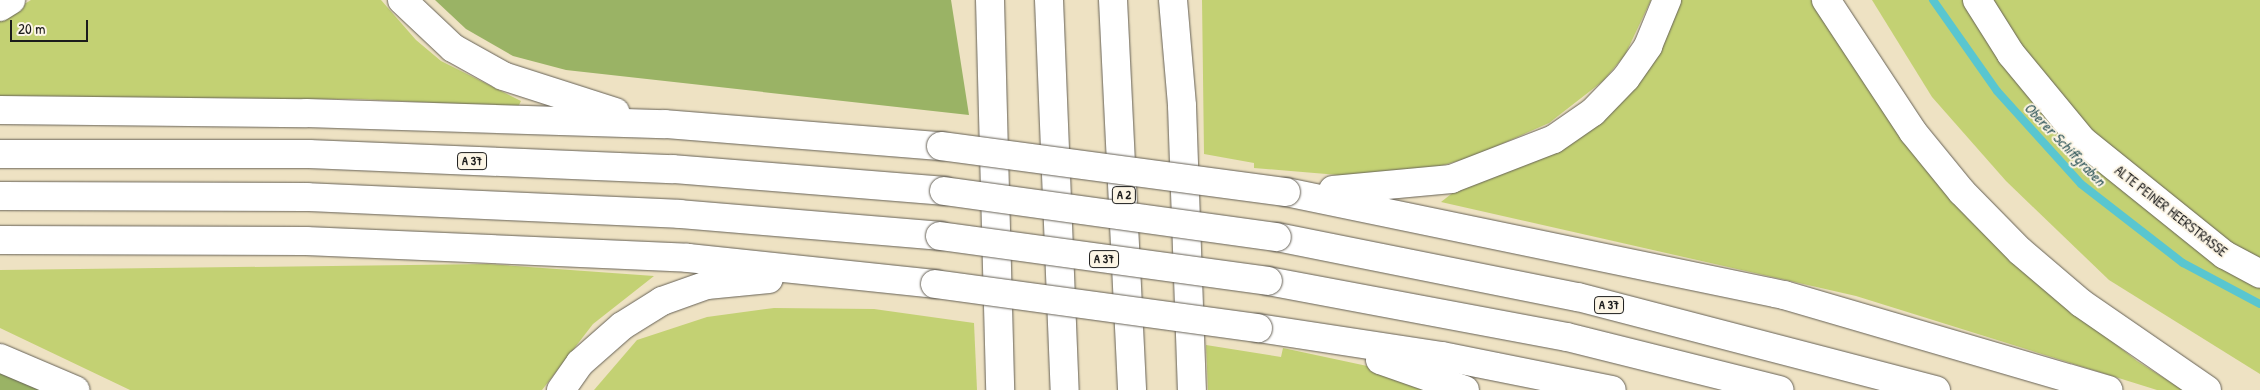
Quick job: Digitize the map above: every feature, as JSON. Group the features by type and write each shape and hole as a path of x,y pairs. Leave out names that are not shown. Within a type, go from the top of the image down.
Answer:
{"main road":[{"path":"0,7 11,0"},
{"path":"402,0 453,48 503,76 562,98 665,124"},
{"path":"972,0 992,120"},
{"path":"990,0 1000,390"},
{"path":"1049,0 1065,390"},
{"name":"A 2","path":"1113,0 1132,390"},
{"path":"1173,0 1182,106 1192,390"},
{"path":"1182,106 1187,0"},
{"path":"1286,192 1451,179 1554,139 1593,112 1626,78 1648,46 1667,0"},
{"path":"1826,0 1914,132 1988,218 2081,303 2207,390"},
{"name":"ALTE PEINER HEERSTRASSE","path":"1977,0 2011,54 2083,141 2225,255 2260,274"},
{"path":"0,110 306,113 665,124 941,146 1286,192 1784,295 2108,390"},
{"name":"A 37","path":"0,154 329,154 673,169 944,191 1277,237 1578,297 1936,390"},
{"name":"A 37","path":"0,196 317,197 680,214 940,236 1268,282 1567,337 1780,390"},
{"path":"0,240 315,241 688,258 935,284 1258,328 1442,356 1612,390"},
{"path":"561,390 580,363 622,326 662,301 706,285 769,279 878,279"},
{"path":"998,311 1008,390"},
{"path":"1303,336 1465,390"},
{"path":"0,358 75,390"}],"green space":[{"path":"31,0 381,0 416,40 441,61 521,101 518,107 357,99 0,100 0,19"},
{"path":"435,0 951,0 969,115 566,70 513,56 466,29"},
{"path":"1202,0 1651,0 1625,55 1603,81 1549,123 1472,157 1433,168 1362,177 1254,168 1254,163 1204,154"},
{"path":"1679,0 1811,0 1840,46 2031,278 2137,361 2183,390 2157,390 1856,296 1441,202 1455,191 1534,161"},
{"path":"1872,0 2260,0 2260,374 2109,280 2006,181 1932,97"},
{"path":"488,264 654,276 593,324 542,390 130,390 0,328 0,270"},
{"path":"774,308 874,309 974,323 977,390 594,390 637,340 707,317"},
{"path":"1206,345 1281,357 1283,348 1414,376 1452,390 1208,390"},
{"path":"0,373 43,390 0,390"}],"waterway":[{"name":"Oberer Schiffgraben","path":"1933,0 1997,91 2081,184 2183,263 2260,304"}]}
